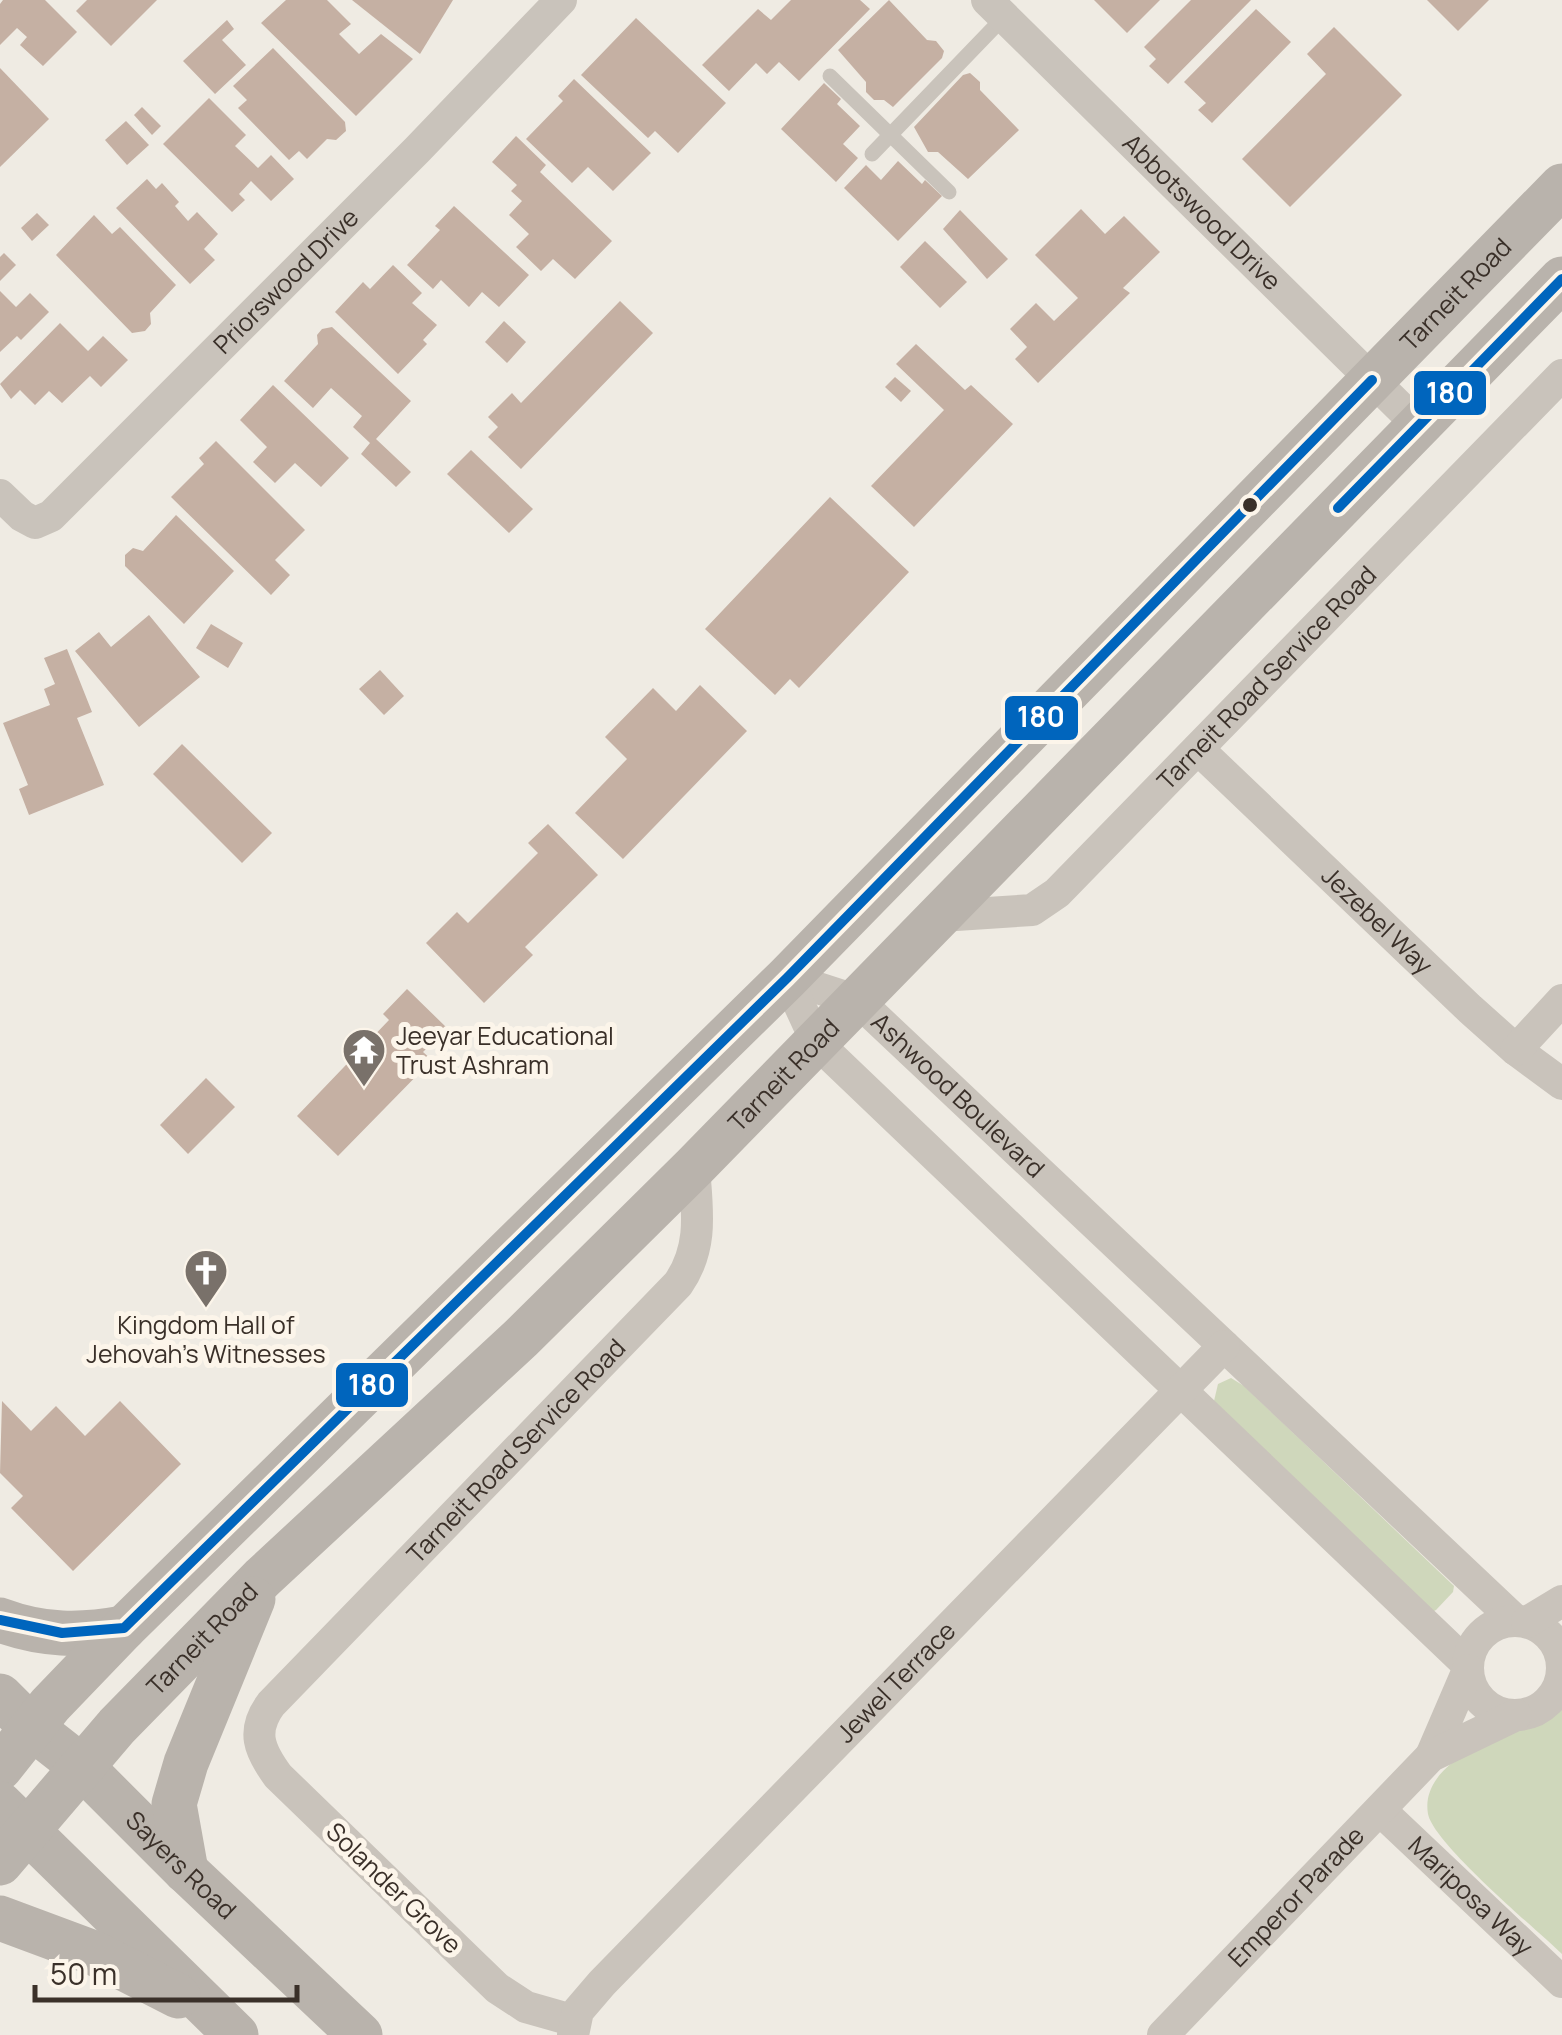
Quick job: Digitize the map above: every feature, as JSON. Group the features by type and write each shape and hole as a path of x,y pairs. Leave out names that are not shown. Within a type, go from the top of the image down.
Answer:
{"main road":[{"name":"Tarneit Road","path":"0,1768 16,1711 124,1628 787,978 1562,186"},
{"name":"Tarneit Road","path":"10,1833 82,1766 262,1578 521,1338 694,1167 1562,279"},
{"path":"186,1870 175,1825 176,1794 262,1578"},
{"path":"0,1620 38,1632 69,1636 124,1628"},
{"name":"Sayers Road","path":"16,1711 82,1766 360,2035"},
{"path":"10,1833 225,2025"},
{"path":"0,1918 94,1953 225,2025"}],"street":[{"name":"Priorswood Drive","path":"0,494 22,516 36,522 52,516 561,0"},
{"name":"Abbotswood Drive","path":"995,8 1419,426"},
{"name":"Tarneit Road Service Road","path":"941,916 1032,910 1040,906 1562,375"},
{"name":"Jezebel Way","path":"1198,749 1516,1050 1562,1084"},
{"name":"Ashwood Boulevard","path":"787,978 858,1001 1521,1622"},
{"path":"787,978 816,1044 1468,1668 1478,1697 1502,1713 1516,1714 1541,1707 1558,1686 1562,1672 1561,1659 1550,1636 1521,1622 1502,1622 1478,1638 1468,1668"},
{"path":"1516,1050 1562,1000"},
{"name":"Tarneit Road Service Road","path":"270,1704 678,1284 696,1252 694,1167"},
{"name":"Jewel Terrace","path":"574,2028 578,2011 602,1982 1224,1346"},
{"path":"1521,1622 1562,1601"},
{"name":"Emperor Parade","path":"1432,1756 1468,1668"},
{"name":"Solander Grove","path":"270,1704 257,1734 261,1750 278,1776 497,1988 526,2007 574,2028"},
{"name":"Emperor Parade","path":"1163,2035 1432,1756 1516,1714"},
{"name":"Mariposa Way","path":"1380,1810 1562,1982"}],"lane":[{"path":"872,154 995,8"},
{"path":"830,76 949,192"}],"green space":[{"path":"1231,1378 1244,1386 1454,1586 1436,1610 1432,1612 1214,1401 1218,1384"},
{"path":"1562,1703 1562,1954 1466,1865 1434,1828 1428,1814 1429,1796 1436,1779 1449,1765 1485,1742 1551,1716"}],"building":[{"path":"3,0 45,0 77,32 43,66 20,45 27,37 17,28 0,45"},
{"path":"87,0 157,0 111,46 76,11"},
{"path":"286,0 327,0 351,24 339,34 359,54 381,34 413,59 356,116 261,23"},
{"path":"352,0 453,0 420,54"},
{"path":"791,0 860,0 870,9 799,81 779,62 767,74 756,63 729,91 702,65 758,9 771,20"},
{"path":"889,0 927,40 936,41 944,51 942,58 893,107 884,100 874,100 866,92 866,82 838,50"},
{"path":"1094,0 1160,0 1127,33"},
{"path":"1191,0 1251,0 1168,84 1149,66 1156,59 1144,47"},
{"path":"1427,0 1489,0 1458,31"},
{"path":"1256,9 1291,42 1212,123 1198,110 1206,103 1184,82"},
{"path":"636,18 726,103 678,153 655,131 648,138 581,75"},
{"path":"227,20 234,29 222,40 246,65 215,94 183,61"},
{"path":"1334,27 1402,95 1290,207 1242,159 1326,74 1307,54"},
{"path":"273,48 345,122 346,131 336,140 327,139 307,159 299,151 289,160 238,108 247,100 233,86"},
{"path":"0,68 49,119 0,167"},
{"path":"970,73 980,82 980,90 1019,130 968,179 938,152 928,152 914,127 963,75"},
{"path":"574,79 651,153 613,191 588,167 572,183 526,139 563,101 558,96"},
{"path":"824,83 841,99 837,104 860,126 843,144 858,158 836,182 781,129"},
{"path":"209,98 246,135 235,146 258,168 271,155 294,179 271,201 251,181 239,194 245,200 232,212 163,144"},
{"path":"142,107 161,126 152,135 134,115"},
{"path":"126,121 149,145 127,165 105,140"},
{"path":"516,136 546,165 540,172 612,241 575,279 553,259 541,271 516,247 529,234 509,215 522,201 511,191 517,185 492,162"},
{"path":"898,161 922,184 925,180 942,196 898,241 844,188 866,165 881,180"},
{"path":"147,179 156,189 162,183 179,202 175,206 188,221 197,212 218,234 204,249 215,260 190,284 116,208"},
{"path":"454,206 529,275 499,307 482,292 469,307 441,280 433,289 407,265 440,230 435,226"},
{"path":"1081,209 1105,234 1124,216 1160,252 1123,288 1130,293 1038,383 1015,359 1027,347 1010,329 1036,303 1054,321 1078,298 1035,255"},
{"path":"960,210 1008,259 987,279 943,229"},
{"path":"37,213 49,225 32,241 21,228"},
{"path":"94,215 112,234 120,227 176,285 150,313 151,324 145,331 132,333 56,255"},
{"path":"925,241 967,282 940,308 900,267"},
{"path":"4,253 16,265 0,281 0,257"},
{"path":"393,265 422,293 412,303 437,325 423,340 427,344 398,374 335,312 363,282 370,289"},
{"path":"0,291 16,307 30,293 49,312 21,340 17,336 0,352"},
{"path":"620,301 653,333 521,469 488,437 498,427 488,417 512,393 521,403"},
{"path":"504,321 526,342 507,363 485,342"},
{"path":"60,323 88,351 103,336 128,360 101,387 90,376 62,403 49,391 35,405 20,390 11,399 0,384"},
{"path":"332,327 411,401 376,439 411,472 396,487 361,454 370,443 353,427 362,416 331,388 313,408 284,381 318,344 317,335 322,329"},
{"path":"916,344 965,390 971,385 1013,424 914,527 871,486 944,410 896,364"},
{"path":"895,377 911,391 901,402 885,387"},
{"path":"273,385 349,458 321,487 295,463 275,483 253,462 267,447 240,420"},
{"path":"216,441 305,530 275,560 290,575 271,595 171,497 204,464 199,458"},
{"path":"471,450 533,509 509,533 447,474"},
{"path":"830,497 909,572 799,688 790,679 775,695 705,629"},
{"path":"176,515 234,571 184,624 125,566 125,555 133,548 143,551"},
{"path":"149,615 200,677 139,727 75,651 99,632 111,647"},
{"path":"211,624 243,643 228,668 196,648"},
{"path":"67,649 92,712 77,718 104,785 29,815 19,789 28,785 3,723 50,705 44,689 55,684 44,658"},
{"path":"380,670 404,696 384,715 359,689"},
{"path":"700,685 747,731 623,859 575,813 627,759 605,737 653,688 676,711"},
{"path":"182,744 272,833 242,863 153,774"},
{"path":"548,824 598,875 525,947 533,955 484,1003 426,943 457,912 468,923 538,853 528,843"},
{"name":"Jeeyar Educational Trust Ashram","path":"407,989 447,1028 423,1052 432,1060 338,1156 297,1116 389,1020 383,1014"},
{"path":"206,1078 235,1107 188,1154 160,1125"},
{"name":"Kingdom Hall of Jehovah's Witnesses","path":"2,1401 31,1431 56,1406 85,1436 120,1401 181,1464 73,1571 11,1508 23,1496 0,1473"}],"transit line":[{"name":"180","path":"1338,508 1562,279"},
{"name":"180","path":"0,1620 62,1633 124,1628 787,978 1372,380"}],"place":[{"name":"Jeeyar Educational Trust Ashram","path":"364,1088"},
{"name":"Kingdom Hall of Jehovah's Witnesses","path":"206,1309"}]}
